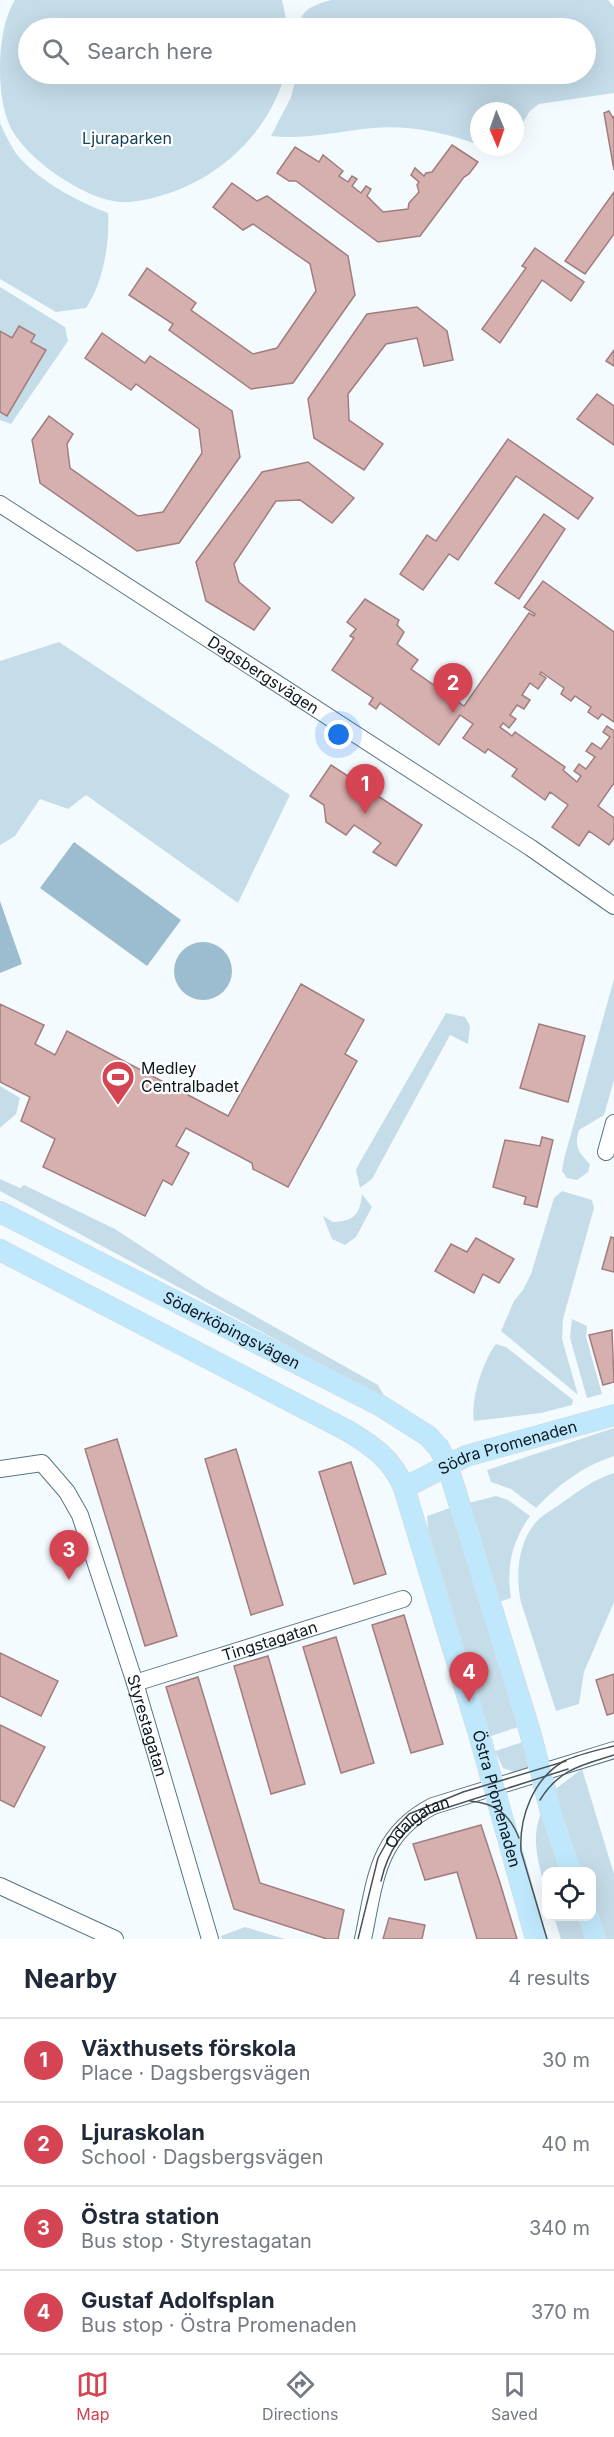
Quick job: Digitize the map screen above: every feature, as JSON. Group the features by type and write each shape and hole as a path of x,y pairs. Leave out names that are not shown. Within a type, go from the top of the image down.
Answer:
{"main road":[{"name":"Söderköpingsvägen","path":"0,1212 381,1406 428,1436 440,1448 447,1464"},
{"path":"0,1250 357,1436 391,1462 404,1488"},
{"name":"Södra Promenaden","path":"404,1488 466,1456 614,1415"},
{"path":"447,1464 569,1867"},
{"name":"Östra Promenaden","path":"404,1488 479,1734 536,1939"},
{"path":"589,1921 596,1939"}],"street":[{"name":"Dagsbergsvägen","path":"0,504 531,848 614,906"},
{"path":"606,1152 614,1124"},
{"name":"Styrestagatan","path":"0,1469 42,1463 68,1492 80,1515 135,1683 210,1939"},
{"name":"Tingstagatan","path":"135,1683 403,1599"},
{"name":"Odalgatan","path":"363,1939 380,1863 398,1831 410,1820 433,1806 614,1750"},
{"path":"0,1886 115,1939"}],"green space":[{"name":"Ljuraparken","path":"15,0 282,0 286,18 18,18 18,84 281,84 263,122 247,143 206,176 157,197 130,202 97,196 61,178 44,165 17,138 9,124 0,83 0,61 5,25"},
{"path":"331,0 608,0 614,7 614,93 539,104 530,111 524,121 524,102 470,102 470,142 414,129 387,127 323,135 271,136 291,97 294,84 596,84 596,18 301,18 309,9"},
{"path":"0,123 11,145 27,166 71,196 108,213 108,237 101,275 86,308 56,312 0,279"},
{"path":"0,287 65,327 68,341 11,424 0,420 0,412 46,351 31,342 35,335 19,326 12,338 0,331"},
{"path":"59,642 290,795 238,903 86,795 68,809 40,799 15,836 0,845 0,661"},
{"path":"614,979 614,1080 604,1115 579,1130 577,1145 590,1164 588,1172 577,1180 567,1178 562,1171 564,1159"},
{"path":"446,1013 465,1017 470,1026 468,1044 450,1035 372,1179 360,1188 356,1170"},
{"path":"0,1086 20,1098 16,1114 0,1128"},
{"path":"0,1179 20,1188 24,1185 115,1229 205,1288 378,1385 386,1399 0,1191"},
{"path":"562,1191 592,1200 594,1208 563,1319 562,1339 578,1395 501,1331 514,1301 531,1274 554,1198"},
{"path":"362,1194 372,1207 356,1237 345,1245 332,1239 323,1216 333,1222 355,1216 360,1207"},
{"path":"572,1319 587,1326 586,1337 602,1394 587,1398 570,1338"},
{"path":"496,1344 506,1347 573,1400 572,1405 541,1413 474,1421 474,1403 479,1381"},
{"path":"614,1428 614,1456 572,1477 536,1508 511,1489 491,1482 487,1470"},
{"path":"614,1473 614,1602 584,1672 579,1704 556,1711 521,1602 518,1580 522,1547 532,1527 542,1516 588,1485"},
{"path":"496,1496 508,1500 530,1516 519,1535 512,1555 509,1576 511,1598 499,1602 469,1503"},
{"path":"450,1508 518,1727 491,1736 428,1529 427,1516"},
{"path":"523,1742 531,1768 514,1772 503,1768 495,1751"},
{"path":"582,1769 614,1874 614,1939 601,1939 595,1921 596,1867 575,1867 554,1790"},
{"path":"543,1810 565,1867 542,1867 542,1876 536,1840"},
{"path":"555,1921 584,1921 591,1939 561,1939"},
{"path":"245,1927 285,1939 222,1939 221,1936"}],"shaded area":[{"path":"74,842 181,920 147,966 40,888"},
{"path":"0,901 22,964 0,973"},
{"path":"203,942 219,947 227,955 232,971 227,987 219,995 203,1000 187,995 179,987 174,971 179,955 187,947"}],"building":[{"path":"609,111 613,118 614,116 614,170 604,113"},
{"path":"452,145 478,162 420,236 378,242 296,181 289,181 277,173 295,147 319,162 323,155 343,171 339,176 348,182 352,176 357,179 352,186 361,193 366,186 371,189 367,196 383,212 408,209 409,203 419,192 417,185 419,182 411,175 415,168 424,176 432,172"},
{"path":"232,183 257,201 267,196 348,256 355,295 293,383 251,389 169,330 173,324 129,295 147,268 196,303 191,310 253,354 277,348 316,291 310,264 253,224 243,230 213,207"},
{"path":"614,192 614,234 585,274 565,261"},
{"path":"535,248 584,282 571,301 542,280 500,343 482,329 526,268 522,266"},
{"path":"417,307 447,331 453,360 424,366 417,338 386,344 348,394 349,420 383,444 364,470 314,438 308,399 367,314"},
{"path":"19,326 35,335 31,342 46,350 7,416 0,412 0,331 12,338"},
{"path":"102,333 145,363 150,356 232,411 240,457 179,543 137,551 40,483 32,440 49,416 73,434 67,444 70,468 138,516 163,512 202,453 199,429 136,384 131,390 85,358"},
{"path":"614,350 614,366 606,361"},
{"path":"597,394 614,406 614,445 577,419"},
{"path":"508,439 593,498 578,519 516,476 458,560 449,554 423,590 400,574 427,535 436,541"},
{"path":"308,462 354,498 332,523 300,500 276,501 234,564 239,582 270,608 254,630 206,601 196,562 262,472"},
{"path":"544,514 565,529 519,599 495,583"},
{"path":"543,581 614,632 614,722 602,714 598,719 588,712 591,707 575,696 571,701 561,694 564,688 541,672 540,674 546,678 538,689 530,683 522,695 530,700 524,709 517,705 510,715 516,719 509,728 503,723 500,727 512,736 515,732 565,767 563,770 577,782 581,776 574,771 579,764 586,769 595,757 586,751 592,743 601,749 610,737 603,732 607,726 614,731 614,783 598,806 614,818 614,838 609,845 589,831 579,846 552,827 568,805 550,792 545,800 512,776 517,769 488,749 485,753 463,738 473,724 460,715 439,745 380,703 376,709 369,704 373,698 332,670 354,638 350,636 356,629 347,622 365,599 399,620 397,625 404,632 397,644 418,660 411,669 464,706 529,613 534,616 535,614 524,607"},
{"path":"331,765 422,825 396,866 373,852 381,843 354,825 346,835 326,822 324,805 310,796"},
{"name":"Medley Centralbadet","path":"301,984 364,1020 345,1054 357,1061 288,1187 253,1169 252,1163 186,1128 176,1146 189,1153 172,1185 163,1180 145,1216 43,1167 55,1139 21,1121 30,1097 0,1082 0,1004 44,1025 35,1044 55,1055 67,1031 228,1116"},
{"path":"539,1024 585,1036 568,1102 520,1088"},
{"path":"542,1137 553,1140 537,1207 524,1204 526,1197 493,1187 505,1140 540,1146"},
{"path":"611,1237 614,1238 614,1272 602,1269"},
{"path":"476,1238 514,1259 499,1283 483,1274 474,1293 435,1271 451,1244 467,1252"},
{"path":"612,1330 614,1382 603,1385 589,1335"},
{"path":"117,1439 177,1636 145,1646 85,1449"},
{"path":"236,1449 283,1605 251,1615 205,1459"},
{"path":"351,1462 386,1574 354,1584 319,1472"},
{"path":"404,1615 443,1744 411,1753 372,1625"},
{"path":"336,1637 374,1763 341,1773 303,1647"},
{"path":"0,1653 58,1681 41,1716 0,1696"},
{"path":"268,1656 305,1784 271,1794 234,1666"},
{"path":"614,1674 614,1713 607,1715 596,1680"},
{"path":"198,1677 260,1883 344,1910 338,1939 327,1939 234,1909 166,1687"},
{"path":"0,1725 45,1747 14,1807 0,1800"},
{"path":"481,1825 517,1939 477,1939 457,1872 425,1880 413,1844"},
{"path":"389,1918 425,1925 422,1939 383,1939"}],"tram line":[{"path":"547,1939 521,1851 523,1825 530,1800 544,1778 564,1761 614,1746"},
{"path":"540,1800 555,1781 563,1775 582,1765 614,1755"},
{"path":"358,1939 378,1858 393,1831 409,1814 463,1792 566,1761"},
{"path":"381,1881 397,1842 410,1827 427,1814 568,1769"},
{"path":"470,1801 487,1804 501,1812 511,1823 519,1838"}],"place":[{"name":"Ljuraskolan","path":"453,713"},
{"name":"Växthusets förskola","path":"365,814"},
{"name":"Medley Centralbadet","path":"118,1106"},
{"name":"Östra station","path":"69,1580"},
{"name":"Gustaf Adolfsplan","path":"469,1702"}]}
